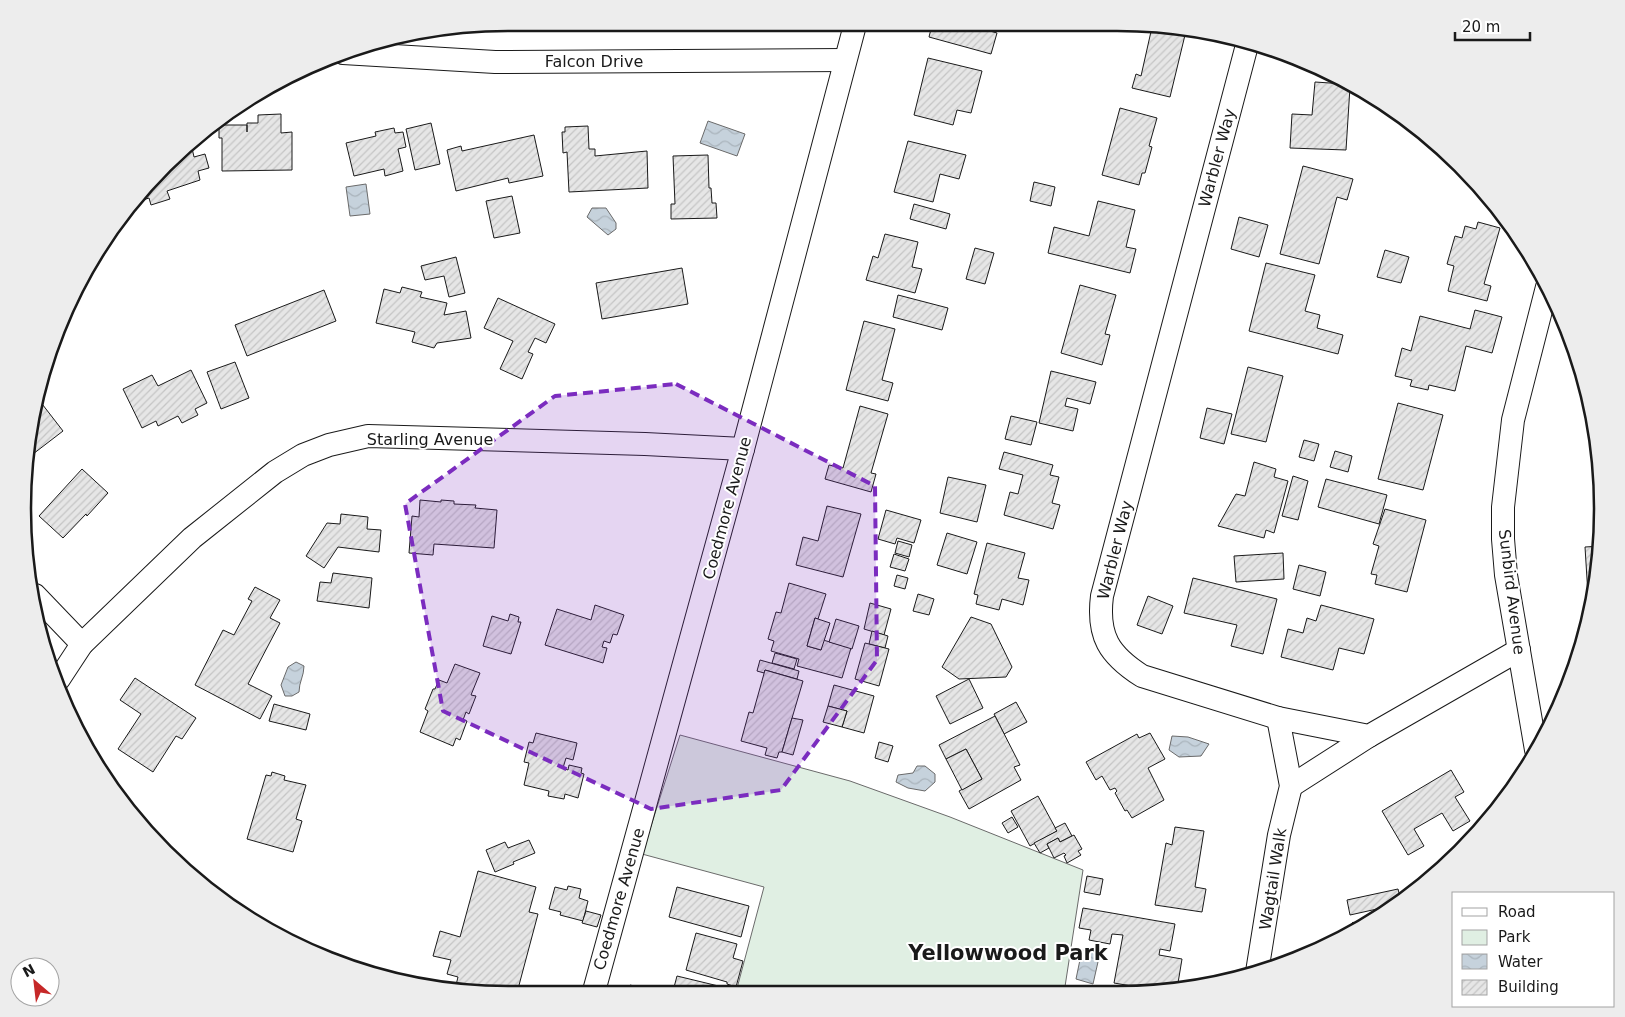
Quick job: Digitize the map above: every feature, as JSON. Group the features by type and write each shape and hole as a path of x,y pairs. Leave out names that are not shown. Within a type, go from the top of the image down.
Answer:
{"street":[{"name":"Coedmore Avenue","path":"595,986 743,449 853,31"},
{"name":"Warbler Way","path":"1246,50 1102,596 1100,612 1110,650 1123,664 1142,676 1278,718 1369,736"},
{"name":"Falcon Drive","path":"364,54 495,62 845,60"},
{"name":"Sunbird Avenue","path":"1534,739 1506,575 1503,539 1504,507 1513,420 1544,296"},
{"name":"Starling Avenue","path":"62,675 82,644 192,538 275,472 303,455 330,445 368,436 743,449"},
{"path":"40,600 82,644"},
{"path":"1291,786 1369,736 1519,650"},
{"name":"Wagtail Walk","path":"1258,964 1278,835 1291,786 1278,718"}],"highlighted area":[{"path":"676,384 875,486 877,660 781,790 651,809 443,711 405,504 555,396"}],"green space":[{"path":"680,735 850,781 950,817 1083,870 1065,986 738,986 764,887 642,854"}],"water":[{"path":"708,121 745,134 737,156 700,143"},
{"path":"366,184 370,214 350,216 346,187"},
{"path":"592,208 606,208 616,223 616,229 608,235 587,217"},
{"path":"296,662 304,666 299,692 292,696 285,696 281,685 288,667"},
{"path":"1172,736 1188,737 1209,744 1201,756 1179,757 1169,750"},
{"path":"917,766 925,766 935,774 935,782 925,791 908,788 896,782 898,775 913,773"},
{"path":"1082,950 1100,953 1093,984 1076,979"}],"building":[{"path":"930,31 990,31 997,33 991,54 929,37"},
{"path":"1151,32 1185,36 1170,97 1132,88 1136,74 1141,76"},
{"path":"928,58 982,71 971,113 957,110 953,125 914,115"},
{"path":"1315,82 1334,83 1350,92 1346,150 1290,148 1292,114 1312,115"},
{"path":"1120,108 1157,118 1149,146 1152,147 1145,173 1142,173 1139,185 1102,175"},
{"path":"281,114 281,133 292,132 292,170 222,171 222,138 219,138 219,129 225,125 258,123 258,115"},
{"path":"431,123 440,164 415,170 406,129"},
{"path":"588,126 589,149 595,149 595,156 647,151 648,188 569,192 567,152 563,153 562,132 565,132 565,127"},
{"path":"394,128 395,133 403,132 406,147 398,149 403,171 385,176 384,169 354,176 346,143 376,136 375,132"},
{"path":"534,135 543,176 509,183 508,178 456,191 447,150 461,146 462,151"},
{"path":"908,141 966,155 959,179 940,174 933,202 894,192"},
{"path":"193,151 194,157 205,154 209,168 198,171 200,180 167,191 170,199 151,205 149,198 146,199 171,171"},
{"path":"708,155 709,188 711,188 712,203 716,203 717,218 671,219 671,204 675,204 673,156"},
{"path":"1303,166 1353,179 1347,200 1337,197 1319,264 1280,254"},
{"path":"1034,182 1055,187 1051,206 1030,201"},
{"path":"512,196 520,233 494,238 486,201"},
{"path":"1098,201 1135,210 1126,247 1136,249 1130,273 1048,253 1054,227 1089,236"},
{"path":"914,204 950,214 946,229 910,219"},
{"path":"1239,217 1268,225 1259,257 1231,249"},
{"path":"1478,222 1500,228 1484,284 1491,286 1487,301 1448,291 1454,266 1447,264 1455,236 1462,238 1465,226 1476,229"},
{"path":"885,234 918,242 912,267 922,269 915,293 866,280 873,256 878,258"},
{"path":"975,248 994,253 985,284 966,279"},
{"path":"1385,250 1409,257 1401,283 1377,277"},
{"path":"456,257 465,293 449,297 444,276 425,280 421,266"},
{"path":"1266,263 1315,275 1305,311 1320,315 1317,328 1343,335 1338,354 1249,331"},
{"path":"682,268 688,304 602,319 596,283"},
{"path":"1080,285 1116,295 1105,334 1110,335 1102,365 1061,353"},
{"path":"402,287 422,292 420,297 447,303 444,315 466,311 471,338 437,343 434,348 412,342 415,332 376,323 384,289 400,293"},
{"path":"324,290 336,321 247,356 235,325"},
{"path":"898,295 948,308 942,330 893,317"},
{"path":"498,298 555,324 546,343 535,338 528,352 533,354 522,379 500,369 513,341 484,328"},
{"path":"1475,310 1502,317 1492,353 1466,346 1455,391 1429,385 1428,390 1410,386 1412,380 1395,376 1402,348 1411,351 1420,316 1470,329"},
{"path":"864,321 895,329 882,380 893,383 888,401 846,390"},
{"path":"235,362 249,398 221,409 207,372"},
{"path":"1248,367 1283,376 1266,442 1231,434"},
{"path":"191,370 207,403 195,409 198,415 182,423 178,416 158,426 156,421 142,428 123,389 152,375 158,386"},
{"path":"1051,371 1096,382 1090,404 1067,398 1065,406 1078,409 1073,431 1039,423"},
{"path":"1398,403 1443,415 1423,490 1378,479"},
{"path":"43,405 63,431 34,453"},
{"path":"860,406 888,414 871,473 876,474 871,492 825,479 829,465 843,468"},
{"path":"1207,408 1232,414 1224,444 1200,438"},
{"path":"1011,416 1037,422 1031,445 1005,439"},
{"path":"1304,440 1319,444 1314,461 1299,457"},
{"path":"1335,451 1352,456 1348,472 1330,467"},
{"path":"1004,452 1053,465 1050,475 1059,477 1052,503 1060,505 1053,529 1004,515 1010,492 1018,494 1023,475 999,469"},
{"path":"1254,462 1276,469 1274,477 1288,481 1274,533 1266,530 1264,538 1218,526 1236,494 1245,496"},
{"path":"82,469 108,493 63,538 39,516"},
{"path":"1293,476 1308,481 1298,520 1282,516"},
{"path":"948,477 986,485 977,522 940,513"},
{"path":"1326,479 1387,495 1379,524 1318,507"},
{"path":"420,500 454,501 454,504 476,505 475,508 497,510 494,548 434,544 433,555 409,553 412,516 419,517"},
{"path":"827,506 861,514 843,577 796,565 803,537 818,541"},
{"path":"1385,509 1426,520 1407,592 1375,584 1377,575 1371,574 1379,546 1373,544"},
{"path":"886,510 921,520 914,543 897,538 895,544 878,539"},
{"path":"341,514 368,517 367,529 381,530 379,552 338,547 324,568 306,556 327,523 340,524"},
{"path":"947,533 977,542 967,574 937,565"},
{"path":"898,541 912,545 909,557 895,553"},
{"path":"987,543 1025,553 1018,578 1029,580 1023,605 1002,599 999,610 976,604 978,595 974,594"},
{"path":"1585,547 1592,547 1587,587"},
{"path":"1283,553 1284,579 1236,582 1234,556"},
{"path":"894,554 909,559 905,571 890,567"},
{"path":"1299,565 1326,572 1320,596 1293,589"},
{"path":"333,573 372,578 369,608 317,601 320,582 331,583"},
{"path":"897,575 908,578 905,589 894,586"},
{"path":"1193,578 1277,599 1263,654 1231,646 1237,625 1184,613"},
{"path":"789,583 826,594 818,619 815,618 807,646 821,650 823,640 851,648 842,678 797,666 799,659 771,651 774,641 768,639 776,612 781,613"},
{"path":"255,587 280,600 270,618 280,623 248,684 272,696 260,719 195,685 223,630 234,635 252,601 248,599"},
{"path":"918,594 934,599 929,615 913,611"},
{"path":"1148,596 1173,606 1162,634 1137,625"},
{"path":"870,603 891,609 884,635 864,629"},
{"path":"595,605 624,615 617,635 613,634 610,643 604,641 602,647 607,648 603,663 545,645 557,609 591,620"},
{"path":"1321,605 1374,619 1364,654 1339,648 1333,670 1281,657 1288,629 1303,633 1307,618 1316,621"},
{"path":"510,614 519,617 518,622 521,622 511,654 483,646 492,616 508,621"},
{"path":"971,617 991,624 1012,667 1006,677 959,679 942,667"},
{"path":"815,618 830,623 821,650 807,646"},
{"path":"836,619 859,626 852,649 829,642"},
{"path":"872,631 888,636 885,648 869,644"},
{"path":"865,643 889,649 879,686 855,679"},
{"path":"775,653 797,659 794,669 772,663"},
{"path":"760,660 799,671 797,679 765,670 764,673 757,671"},
{"path":"455,664 480,673 471,695 476,696 469,714 466,712 463,720 467,721 460,740 456,738 453,746 420,732 428,711 425,709 433,689 435,689 439,680 447,683"},
{"path":"765,670 803,681 782,752 779,752 777,758 765,755 767,748 741,741 749,712 753,713"},
{"path":"135,678 196,718 182,739 176,736 153,772 118,749 141,714 120,700"},
{"path":"969,679 983,708 950,724 936,696"},
{"path":"834,685 874,696 864,733 842,727 847,711 828,706"},
{"path":"1016,702 1027,722 1004,734 994,714"},
{"path":"274,704 310,714 306,730 269,721"},
{"path":"828,706 847,711 842,727 823,722"},
{"path":"995,716 1020,765 1014,767 1021,780 969,809 959,791 982,779 966,749 946,759 939,745"},
{"path":"792,718 803,720 793,755 782,752"},
{"path":"536,733 577,743 573,760 566,758 563,768 568,770 569,765 582,768 581,773 584,774 578,798 565,794 564,799 548,796 549,791 524,785 529,763 524,762 529,742 533,743"},
{"path":"1150,733 1165,759 1148,768 1164,800 1132,818 1127,810 1125,811 1115,793 1117,791 1115,788 1110,790 1102,776 1096,780 1086,762 1137,734 1139,738"},
{"path":"879,742 893,746 888,762 875,758"},
{"path":"966,749 982,779 962,790 946,759"},
{"path":"1451,770 1464,792 1455,797 1470,821 1453,831 1442,813 1414,829 1424,846 1408,855 1382,811"},
{"path":"272,772 285,776 284,780 306,785 296,819 302,821 293,852 247,839 266,775 271,776"},
{"path":"1038,796 1057,831 1030,846 1011,811"},
{"path":"1012,817 1018,827 1008,833 1002,823"},
{"path":"1065,823 1072,836 1060,842 1058,838 1047,844 1049,848 1040,853 1034,843 1057,831 1055,828"},
{"path":"1175,827 1204,831 1195,887 1206,889 1202,912 1155,905 1166,843 1172,845"},
{"path":"1074,835 1082,849 1078,851 1081,855 1067,863 1064,853 1054,858 1047,844 1058,838 1060,842"},
{"path":"529,840 535,853 495,872 486,850 505,842 508,848"},
{"path":"478,871 536,887 529,912 538,914 519,986 456,983 458,977 447,974 451,960 433,956 440,931 460,937"},
{"path":"1087,876 1103,879 1100,895 1084,892"},
{"path":"568,886 581,889 579,898 588,901 583,921 560,915 561,912 549,909 555,887 567,890"},
{"path":"677,887 749,906 741,937 669,917"},
{"path":"1398,889 1399,893 1375,909 1350,915 1347,900"},
{"path":"1083,908 1175,924 1170,951 1160,949 1159,955 1182,959 1178,982 1129,986 1114,983 1123,935 1112,934 1110,944 1089,940 1091,930 1079,928"},
{"path":"586,911 601,915 597,927 582,923"},
{"path":"696,933 737,944 733,958 743,961 736,986 686,970"},
{"path":"677,976 718,986 674,986"}],"district":[{"name":"Yellowwood Park","path":"1008,953"}]}
